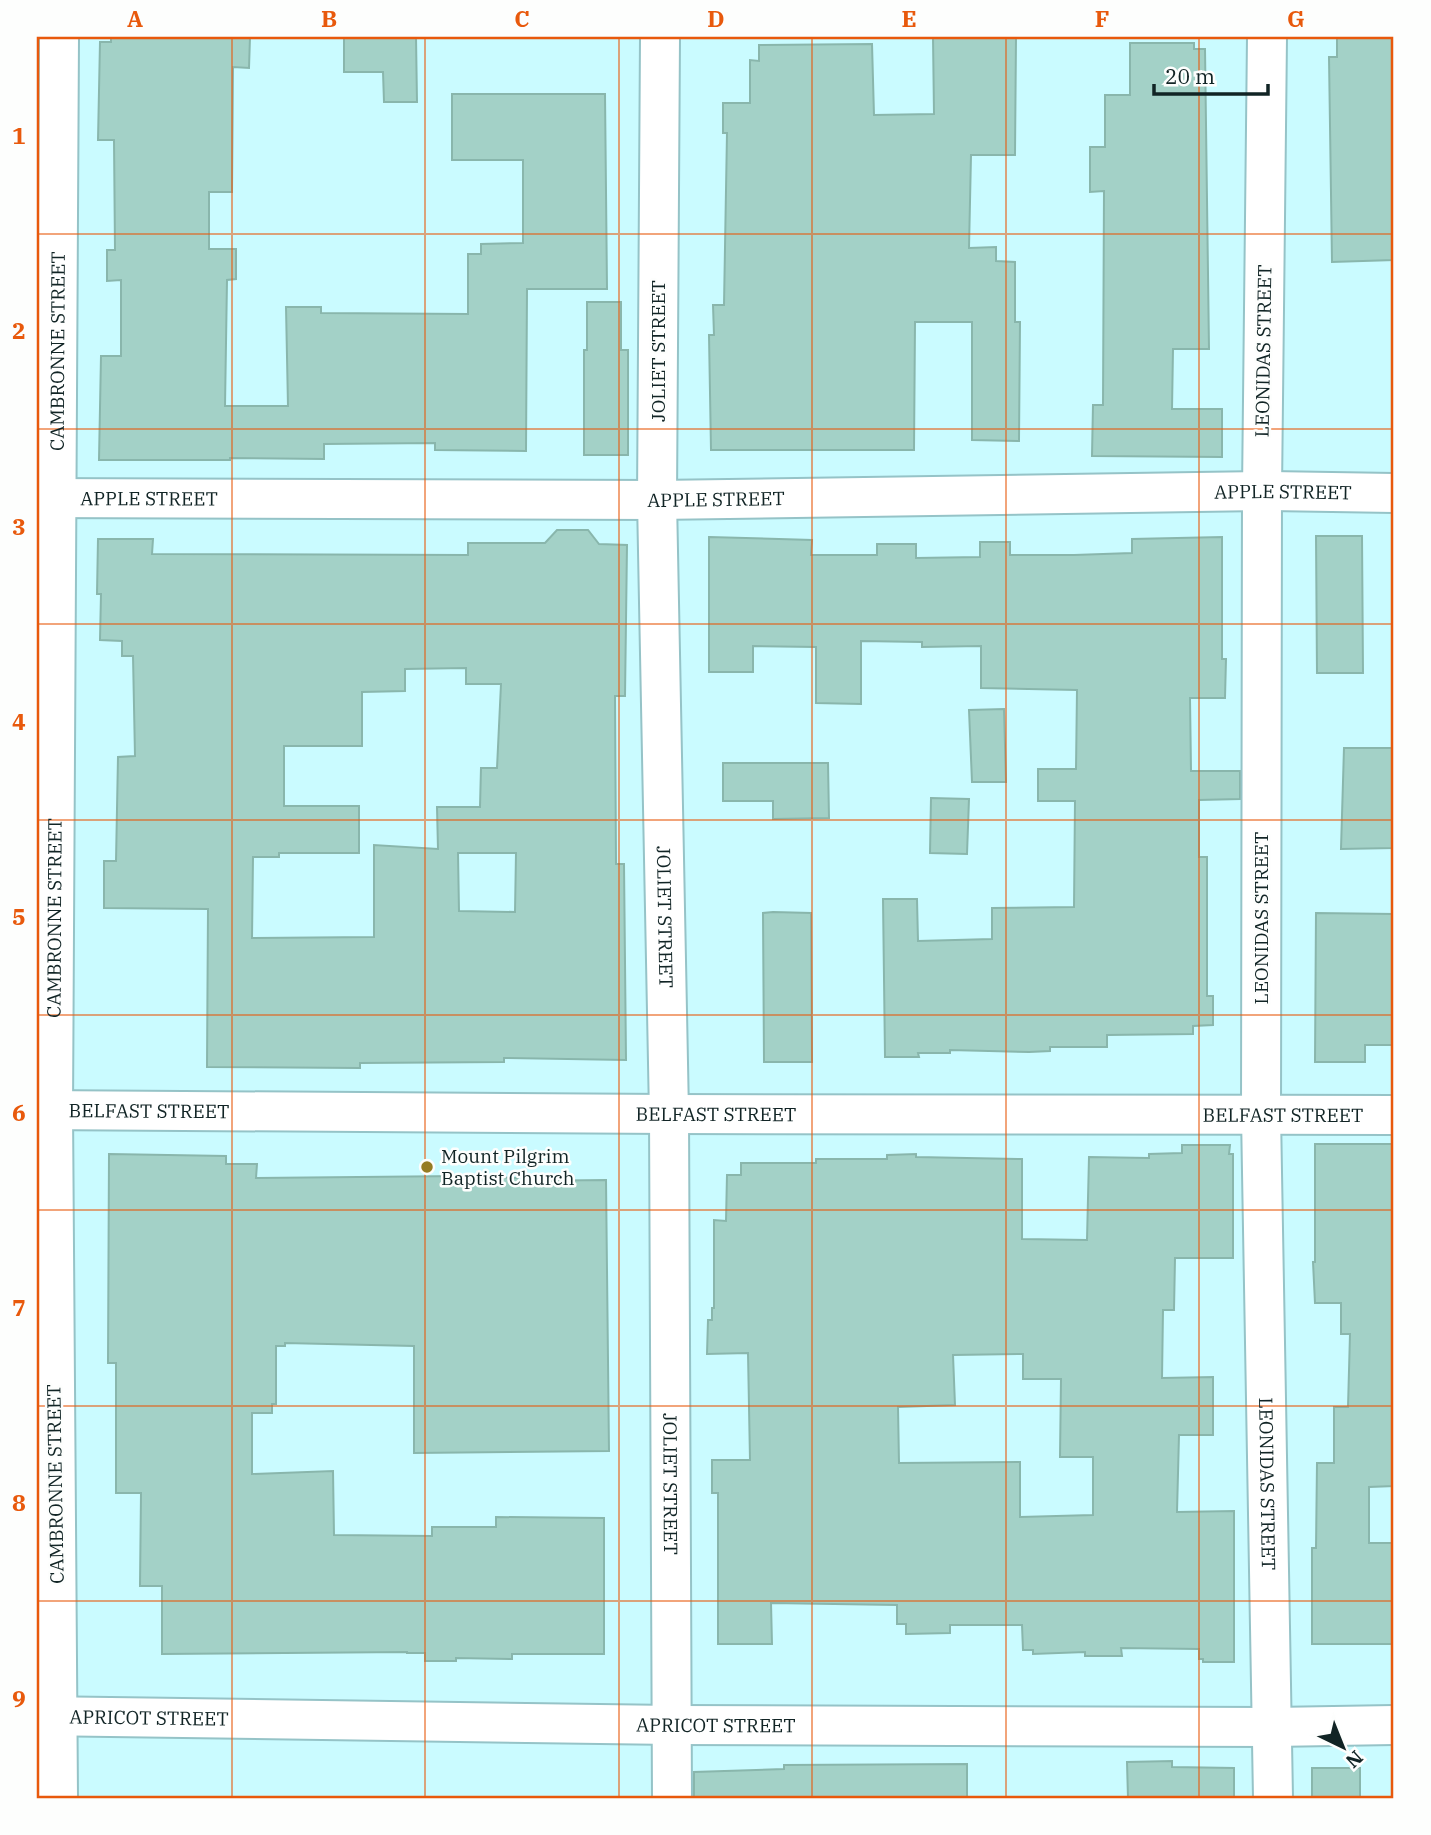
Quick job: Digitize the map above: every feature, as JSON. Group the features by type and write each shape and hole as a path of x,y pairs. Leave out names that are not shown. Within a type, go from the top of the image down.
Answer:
{"street":[{"name":"CAMBRONNE STREET","path":"58,1798 47,1716 45,1110 47,498 59,37"},
{"name":"JOLIET STREET","path":"660,37 657,499 669,1114 673,1725 671,1798"},
{"name":"LEONIDAS STREET","path":"1267,37 1262,491 1261,1115 1273,1798"},
{"name":"APPLE STREET","path":"47,498 657,499 1262,491 1394,493"},
{"name":"BELFAST STREET","path":"45,1110 1394,1115"},
{"name":"APRICOT STREET","path":"47,1716 673,1725 1394,1725"}],"building":[{"path":"111,37 250,37 249,68 233,67 232,192 209,192 209,249 236,249 236,279 227,280 225,406 288,406 286,307 321,307 321,313 468,314 468,254 481,254 481,244 523,243 523,160 452,160 452,94 605,94 607,289 527,289 526,451 435,450 435,443 324,444 324,459 99,460 101,356 121,356 121,280 107,281 107,250 115,250 114,140 98,140 100,42 111,42"},
{"path":"344,37 416,37 417,102 384,102 383,72 344,72"},
{"path":"933,37 1016,37 1015,155 971,155 969,248 996,247 996,261 1015,262 1015,322 1020,322 1019,441 972,440 972,322 915,322 914,450 711,450 709,335 714,335 713,305 724,305 727,133 723,133 723,103 750,103 750,60 759,61 759,45 872,44 874,115 934,114"},
{"path":"1337,37 1394,37 1394,260 1332,262 1329,57 1337,57"},
{"path":"1130,43 1194,43 1194,49 1205,49 1209,349 1173,349 1172,409 1222,409 1222,457 1092,456 1093,405 1103,405 1104,191 1090,192 1090,147 1105,147 1105,95 1130,95"},
{"path":"587,302 621,302 621,350 628,350 628,455 584,455"},
{"path":"557,530 588,530 599,544 627,545 625,696 615,696 616,864 624,864 626,1060 504,1058 504,1062 360,1063 360,1068 207,1067 208,909 104,908 104,861 116,861 118,757 135,756 133,656 122,656 122,641 100,640 98,539 153,539 152,554 468,555 468,543 545,543","holes":["466,668 466,684 501,684 497,768 481,768 480,807 437,807 438,849 374,845 374,937 252,938 253,857 279,857 279,853 359,853 359,806 284,806 284,746 362,746 362,692 405,691 405,669","458,853 516,853 515,912 459,911"]},
{"path":"1316,536 1362,536 1363,673 1317,673"},
{"path":"709,537 812,540 811,555 877,555 877,544 916,544 916,558 980,557 980,542 1010,542 1010,555 1074,555 1132,553 1132,539 1222,537 1222,659 1226,659 1225,698 1190,698 1191,771 1240,771 1240,799 1199,800 1199,857 1207,857 1207,996 1213,996 1213,1025 1193,1026 1193,1034 1107,1035 1107,1047 1050,1047 1050,1051 1029,1052 950,1050 950,1053 918,1053 919,1057 885,1057 883,899 917,899 918,941 992,939 992,908 1074,907 1075,801 1038,801 1038,769 1076,769 1077,690 981,688 981,646 922,647 922,642 861,641 861,704 816,703 816,647 753,646 753,672 709,672"},
{"path":"1004,709 1006,782 972,782 969,710"},
{"path":"1344,748 1394,748 1394,848 1341,849"},
{"path":"723,763 828,763 829,818 773,819 773,801 723,801"},
{"path":"931,798 969,799 967,854 930,853"},
{"path":"763,913 811,913 812,1062 764,1062"},
{"path":"1316,913 1394,914 1394,1045 1365,1045 1365,1062 1315,1062"},
{"path":"1315,1144 1394,1144 1394,1486 1369,1487 1369,1543 1394,1543 1394,1644 1312,1644 1312,1548 1316,1548 1317,1463 1334,1463 1334,1407 1348,1407 1350,1334 1341,1334 1341,1303 1315,1303"},
{"path":"1182,1145 1230,1145 1229,1154 1233,1154 1233,1258 1175,1258 1174,1310 1163,1310 1162,1378 1213,1377 1213,1435 1179,1435 1177,1512 1234,1511 1234,1662 1203,1662 1203,1659 1199,1659 1199,1649 1121,1648 1122,1656 1085,1656 1085,1652 1033,1654 1033,1650 1023,1650 1022,1625 950,1625 950,1633 906,1634 906,1624 897,1624 897,1605 771,1603 772,1644 718,1644 718,1493 712,1493 712,1460 750,1460 748,1353 707,1354 708,1320 712,1320 714,1308 714,1220 726,1221 727,1175 741,1175 741,1163 816,1163 816,1159 887,1159 887,1155 1022,1159 1022,1239 1087,1240 1089,1157 1149,1158 1149,1154 1182,1153","holes":["1023,1354 1023,1379 1061,1379 1060,1457 1093,1457 1093,1515 1020,1517 1020,1462 899,1463 898,1407 955,1405 953,1355"]},
{"path":"109,1154 226,1156 226,1164 257,1164 256,1178 461,1176 518,1178 518,1181 606,1180 609,1451 414,1453 414,1346 285,1343 285,1346 276,1346 276,1404 272,1404 272,1413 252,1413 252,1474 333,1471 334,1535 432,1536 432,1527 496,1527 496,1517 604,1518 604,1654 512,1654 512,1659 456,1658 456,1661 425,1661 425,1653 407,1652 162,1654 162,1586 140,1586 141,1493 116,1493 116,1363 108,1363"},
{"path":"1172,1761 1172,1767 1234,1768 1234,1798 1128,1798 1127,1762"},
{"path":"967,1764 967,1798 694,1798 694,1772 784,1769 784,1765"},
{"path":"1312,1768 1360,1768 1360,1798 1312,1798"}],"place":[{"name":"Mount Pilgrim Baptist Church","path":"427,1167"}]}
